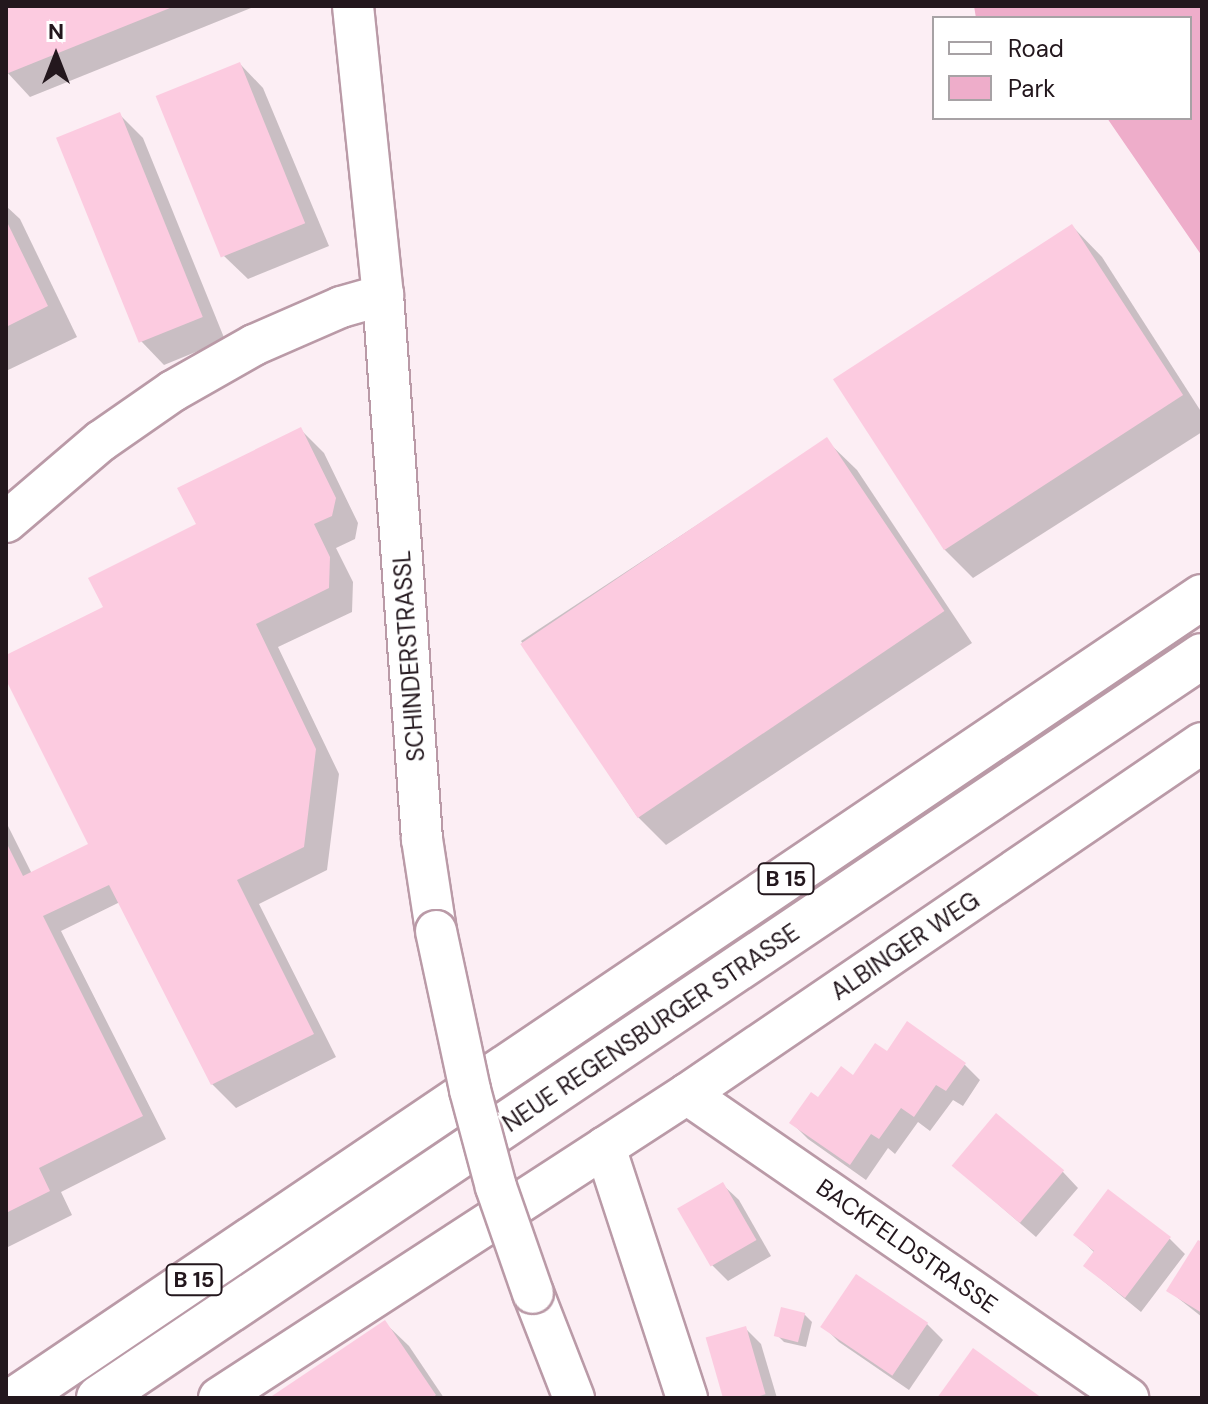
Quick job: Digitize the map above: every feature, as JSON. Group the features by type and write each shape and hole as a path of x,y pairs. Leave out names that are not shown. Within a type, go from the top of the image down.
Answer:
{"highway":[{"name":"B 15","path":"17,1398 371,1162 1202,597"},
{"name":"NEUE REGENSBURGER STRASSE","path":"99,1398 1202,656"}],"street":[{"name":"SCHINDERSTRASSL","path":"353,6 383,295 422,839 436,931 470,1090 496,1187 574,1398"},
{"path":"6,522 101,441 173,391 254,345 341,307 383,295"},
{"name":"ALBINGER WEG","path":"219,1398 687,1094 1202,743"},
{"name":"BACKFELDSTRASSE","path":"687,1094 1128,1398"},
{"path":"605,1147 687,1398"}],"green space":[{"path":"974,6 1202,6 1202,256 1108,120 1192,120 1192,16 976,16"}],"building":[{"path":"6,6 175,6 6,74"},
{"path":"240,62 305,223 221,257 156,96"},
{"path":"120,112 203,317 139,343 56,138"},
{"path":"6,220 48,306 6,327"},
{"path":"1072,224 1183,395 944,550 833,379"},
{"path":"301,427 336,498 332,516 314,524 330,557 329,588 256,624 316,749 304,847 237,880 314,1034 211,1085 109,885 43,916 143,1116 39,1168 50,1191 6,1213 6,842 23,876 88,844 6,680 6,655 103,607 88,578 196,524 177,488"},
{"path":"827,437 944,611 638,818 520,644"},
{"path":"907,1021 966,1063 946,1091 936,1085 914,1117 901,1108 879,1139 871,1134 850,1165 789,1123 811,1092 818,1097 841,1066 853,1075 875,1043 887,1051"},
{"path":"996,1113 1064,1170 1020,1223 952,1166"},
{"path":"723,1182 757,1240 711,1267 677,1208"},
{"path":"1108,1189 1171,1237 1125,1298 1083,1266 1094,1251 1073,1235"},
{"path":"1198,1240 1202,1242 1202,1313 1166,1291"},
{"path":"856,1274 928,1323 892,1376 820,1327"},
{"path":"781,1307 805,1313 798,1342 774,1336"},
{"path":"385,1320 436,1395 432,1398 269,1398"},
{"path":"746,1326 766,1394 752,1398 723,1398 706,1338"},
{"path":"973,1348 1042,1398 937,1398"}]}
